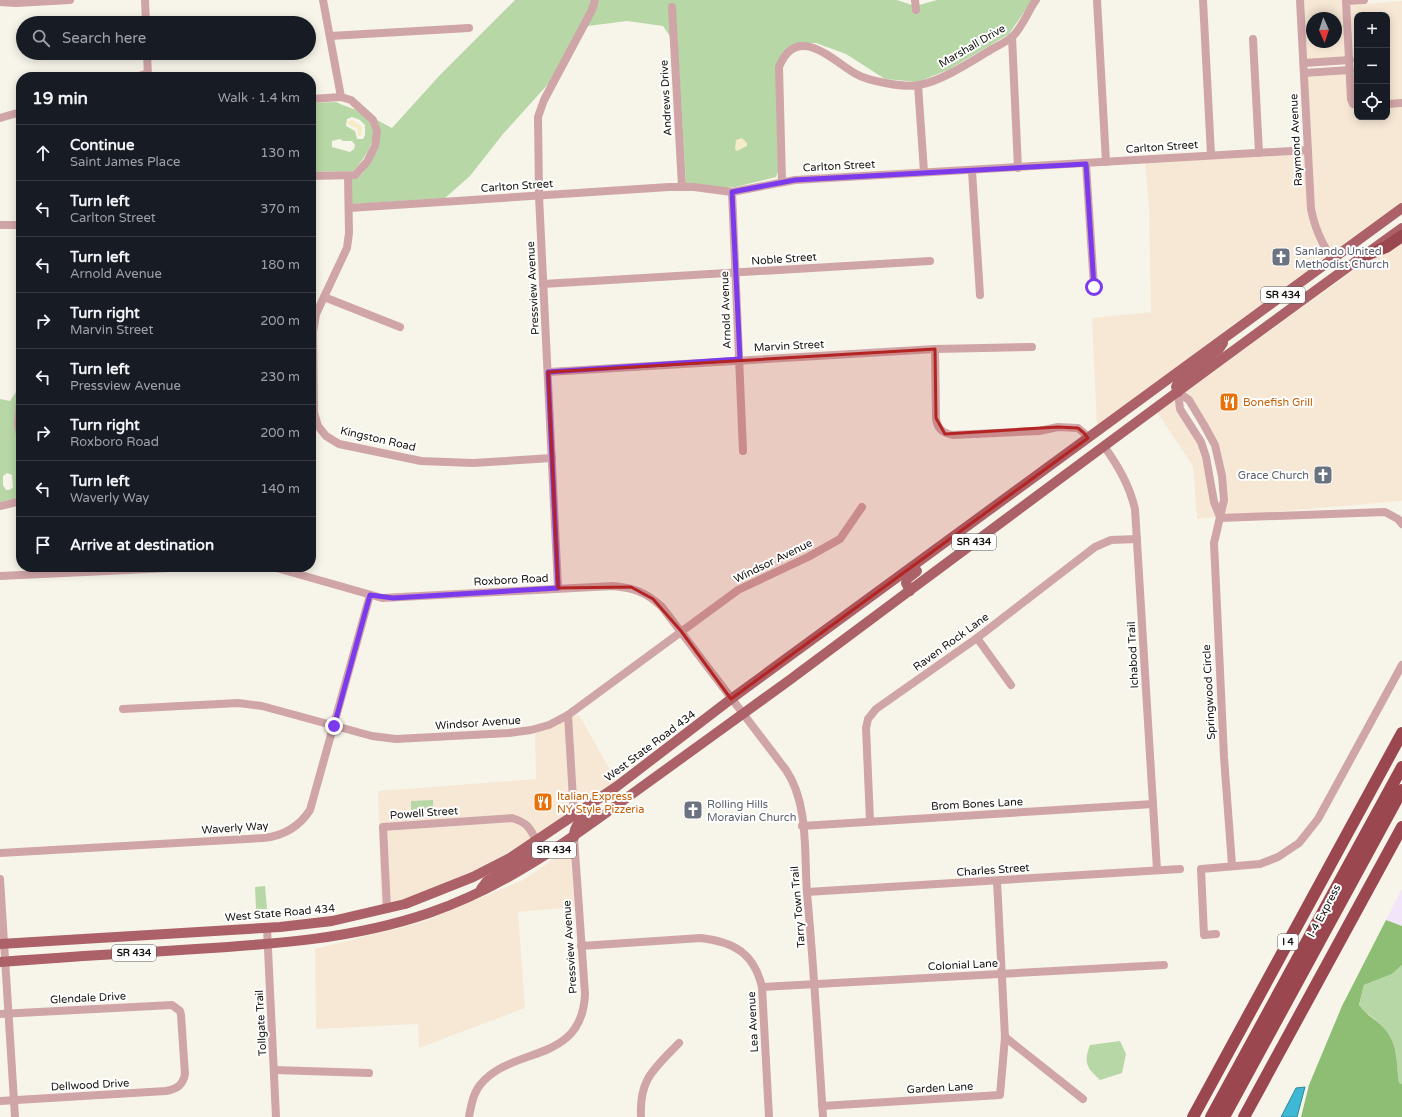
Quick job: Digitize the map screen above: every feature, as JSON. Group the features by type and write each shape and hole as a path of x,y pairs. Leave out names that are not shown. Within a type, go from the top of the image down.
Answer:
{"highway":[{"path":"1364,256 1386,247 1402,236"},
{"name":"I 4","path":"1193,1117 1346,832 1402,733"},
{"name":"I-4 Express","path":"1211,1117 1402,767"},
{"name":"I-4 Express","path":"1224,1117 1402,790"},
{"path":"1244,1117 1402,827"}],"main road":[{"name":"SR 434","path":"951,538 1170,378 1230,332 1332,260 1402,208"},
{"name":"SR 434","path":"2,961 268,945 331,938 371,930 431,912 479,892 520,871 574,837 743,714 1121,433 1402,228"},
{"path":"1178,392 1176,387 1179,380 1219,349 1230,332"},
{"path":"1121,433 1134,417 1164,392 1170,378"},
{"path":"910,591 906,583 907,579 942,553 951,538"},
{"name":"West State Road 434","path":"2,944 267,928 332,921 387,909 412,901 473,877 510,858 616,787 731,699 951,538"},
{"path":"574,837 574,828 583,817 607,799 616,787"},
{"path":"479,892 487,881 529,857 534,852 536,841"}],"street":[{"path":"0,2 16,3 70,0"},
{"path":"145,0 146,16"},
{"path":"323,0 341,97"},
{"name":"Pressview Avenue","path":"558,588 539,196 538,117 544,100 592,10 595,0"},
{"path":"915,0 916,10"},
{"name":"Marshall Drive","path":"782,181 779,67 783,58 791,50 801,46 812,47 827,53 857,74 876,82 918,85 951,73 1012,37 1022,25 1036,0"},
{"path":"1097,0 1106,162"},
{"path":"1203,0 1211,155"},
{"name":"Raymond Avenue","path":"1300,0 1310,194 1314,224 1322,245 1342,272"},
{"path":"1354,104 1351,99 1346,1 1364,0"},
{"name":"Andrews Drive","path":"672,7 682,186"},
{"path":"330,36 469,28"},
{"path":"1012,37 1018,168"},
{"path":"1253,39 1259,153"},
{"path":"147,60 148,72"},
{"path":"1304,63 1350,60"},
{"path":"1304,73 1350,70"},
{"path":"918,85 924,172"},
{"path":"316,99 341,97 351,100 360,106 373,120 377,131 375,146 367,162 360,171 348,176 316,176"},
{"path":"1390,104 1402,103"},
{"path":"0,118 16,113"},
{"name":"Carlton Street","path":"348,208 682,186 732,192 782,181 1308,150"},
{"path":"1086,164 1094,287"},
{"path":"972,171 980,294"},
{"name":"Kingston Road","path":"316,314 348,248 348,176"},
{"name":"Arnold Avenue","path":"732,192 743,451"},
{"path":"0,225 16,225"},
{"name":"Noble Street","path":"543,284 930,261"},
{"path":"324,297 400,327"},
{"name":"Marvin Street","path":"548,372 740,359 935,349 1032,347"},
{"path":"935,349 936,418 939,428 945,434 953,435 1039,431 1058,427 1078,428 1084,432 1088,438"},
{"path":"1178,392 1180,409 1201,442 1206,457 1214,502 1220,518 1385,512 1398,519 1402,524"},
{"name":"Springwood Circle","path":"1178,392 1189,400 1215,445 1222,476 1224,500 1214,543 1224,753 1232,865"},
{"name":"Kingston Road","path":"316,420 318,426 326,436 339,444 420,461 473,463 552,458"},
{"name":"Ichabod Trail","path":"1104,446 1121,471 1130,489 1135,509 1157,870"},
{"path":"0,506 16,502"},
{"name":"Windsor Avenue","path":"123,709 238,703 262,706 372,736 404,738 531,730 549,725 568,715 681,630 738,590 808,557 840,539 862,507"},
{"name":"Raven Rock Lane","path":"870,821 866,728 868,719 876,709 976,638 1095,547 1111,540 1137,540"},
{"path":"0,576 79,572"},
{"name":"Roxboro Road","path":"290,572 370,595 393,598 558,588 613,586 632,587 654,599 681,630 743,714"},
{"name":"Waverly Way","path":"0,853 258,838 282,834 294,829 303,821 310,810 370,595"},
{"path":"976,638 1011,685"},
{"path":"1216,934 1204,935 1200,869 1232,865 1260,864 1278,857 1299,843 1318,819 1402,665"},
{"name":"Tarry Town Trail","path":"743,714 794,781 800,803 816,985 823,1117"},
{"path":"568,715 574,816"},
{"name":"Brom Bones Lane","path":"802,826 1153,804"},
{"name":"Powell Street","path":"387,909 383,827 512,818 522,821 531,828 536,841"},
{"name":"Pressview Avenue","path":"469,1117 475,1094 489,1076 505,1067 557,1045 568,1036 577,1025 584,1006 574,837"},
{"name":"Charles Street","path":"807,892 1180,869"},
{"path":"0,879 4,1014 16,1117"},
{"path":"997,881 1005,1037 1083,1099"},
{"name":"Tollgate Trail","path":"267,928 276,1117"},
{"name":"Lea Avenue","path":"581,946 701,938 733,945 746,956 756,968 762,988 769,1117"},
{"name":"Colonial Lane","path":"762,988 1164,965"},
{"name":"Glendale Drive","path":"4,1014 163,1004 176,1007 181,1016 185,1074 184,1081 179,1086"},
{"name":"Garden Lane","path":"822,1106 1000,1095 1005,1037"},
{"path":"641,1117 640,1094 647,1080 657,1066 679,1043"},
{"path":"274,1070 369,1073"},
{"name":"Dellwood Drive","path":"0,1101 166,1091 179,1086"}],"highlighted area":[{"path":"935,349 936,418 945,434 1058,427 1078,428 1088,438 731,699 681,631 653,599 631,587 558,588 548,372"}],"shaded area":[{"path":"1303,0 1344,0 1346,57 1307,59 1306,48 1342,48 1342,12 1306,12 1306,44"},
{"path":"1402,1 1402,100 1390,100 1390,12 1354,12 1354,81 1350,5"},
{"path":"1347,74 1354,98 1354,120 1390,120 1390,107 1402,107 1402,203 1333,255 1321,233 1314,208 1308,77"},
{"path":"1304,154 1308,210 1311,225 1319,246 1328,259 1227,329 1097,428 1092,318 1151,312 1149,207 1145,163"},
{"path":"1402,240 1402,501 1262,513 1224,514 1222,459 1184,393 1373,256"},
{"path":"1175,399 1198,444 1216,517 1197,519 1193,466 1157,412"},
{"path":"579,715 617,782 577,810 572,716"},
{"path":"565,720 571,814 537,836 533,826 524,818 512,814 379,824 384,906 381,906 378,791 536,779 535,733"},
{"path":"512,822 521,824 528,831 531,839 481,868 441,886 390,904 386,831"},
{"path":"571,847 575,907 518,912 525,1008 419,1048 418,1024 316,1029 315,949 423,922 523,880"},
{"path":"1402,889 1402,926 1386,920"}],"green space":[{"path":"515,0 592,0 589,9 549,83 503,134 470,176 445,198 352,204 351,179 362,174 370,163 380,130 377,120 392,128 439,76"},
{"path":"598,0 897,0 912,5 913,14 919,13 919,5 937,0 1032,0 1009,34 950,69 918,82 885,79 846,54 816,43 801,43 787,48 776,66 778,172 776,177 735,187 723,188 686,183 675,4 669,4 671,38 663,26 627,21 588,26 578,44"},
{"path":"336,102 360,112 368,118 372,125 372,141 369,149 359,165 353,171 316,172 316,103","holes":["352,117 360,120 365,125 365,135 363,139 357,139 355,131 346,126 347,119","340,139 343,141 352,141 355,145 354,149 350,152 332,147 332,141"]},
{"path":"16,392 16,498 0,502 0,399 10,401","holes":["7,473 12,475 13,488 6,490 3,485 3,476"]},
{"path":"433,800 433,808 411,810 411,801"},
{"path":"265,886 267,909 256,909 255,887"},
{"path":"1386,920 1402,926 1402,965 1392,974 1364,985 1359,1005 1384,1028 1389,1034 1395,1048 1399,1083 1402,1084 1402,1117 1301,1117 1309,1085 1342,1006"},
{"path":"1402,965 1402,1084 1399,1084 1395,1048 1389,1034 1359,1006 1364,985 1392,974"},
{"path":"1120,1041 1126,1054 1122,1073 1100,1080 1092,1072 1088,1065 1087,1056 1090,1045"}],"sand":[{"path":"353,120 362,127 361,136 358,136 357,128 348,125 348,121"},
{"path":"742,138 747,143 747,146 737,151 735,149 736,140"}],"water":[{"path":"1305,1087 1297,1117 1281,1117 1296,1088"}],"place":[{"name":"Sanlando United Methodist Church","path":"1281,257"},
{"name":"Bonefish Grill","path":"1229,402"},
{"name":"Grace Church","path":"1323,475"},
{"name":"Italian Express NY Style Pizzeria","path":"543,802"},
{"name":"Rolling Hills Moravian Church","path":"693,810"}],"route":[{"path":"334,726 370,595 382,598 393,598 558,588 548,372 740,359 732,192 782,181 1086,164 1094,287"}]}
